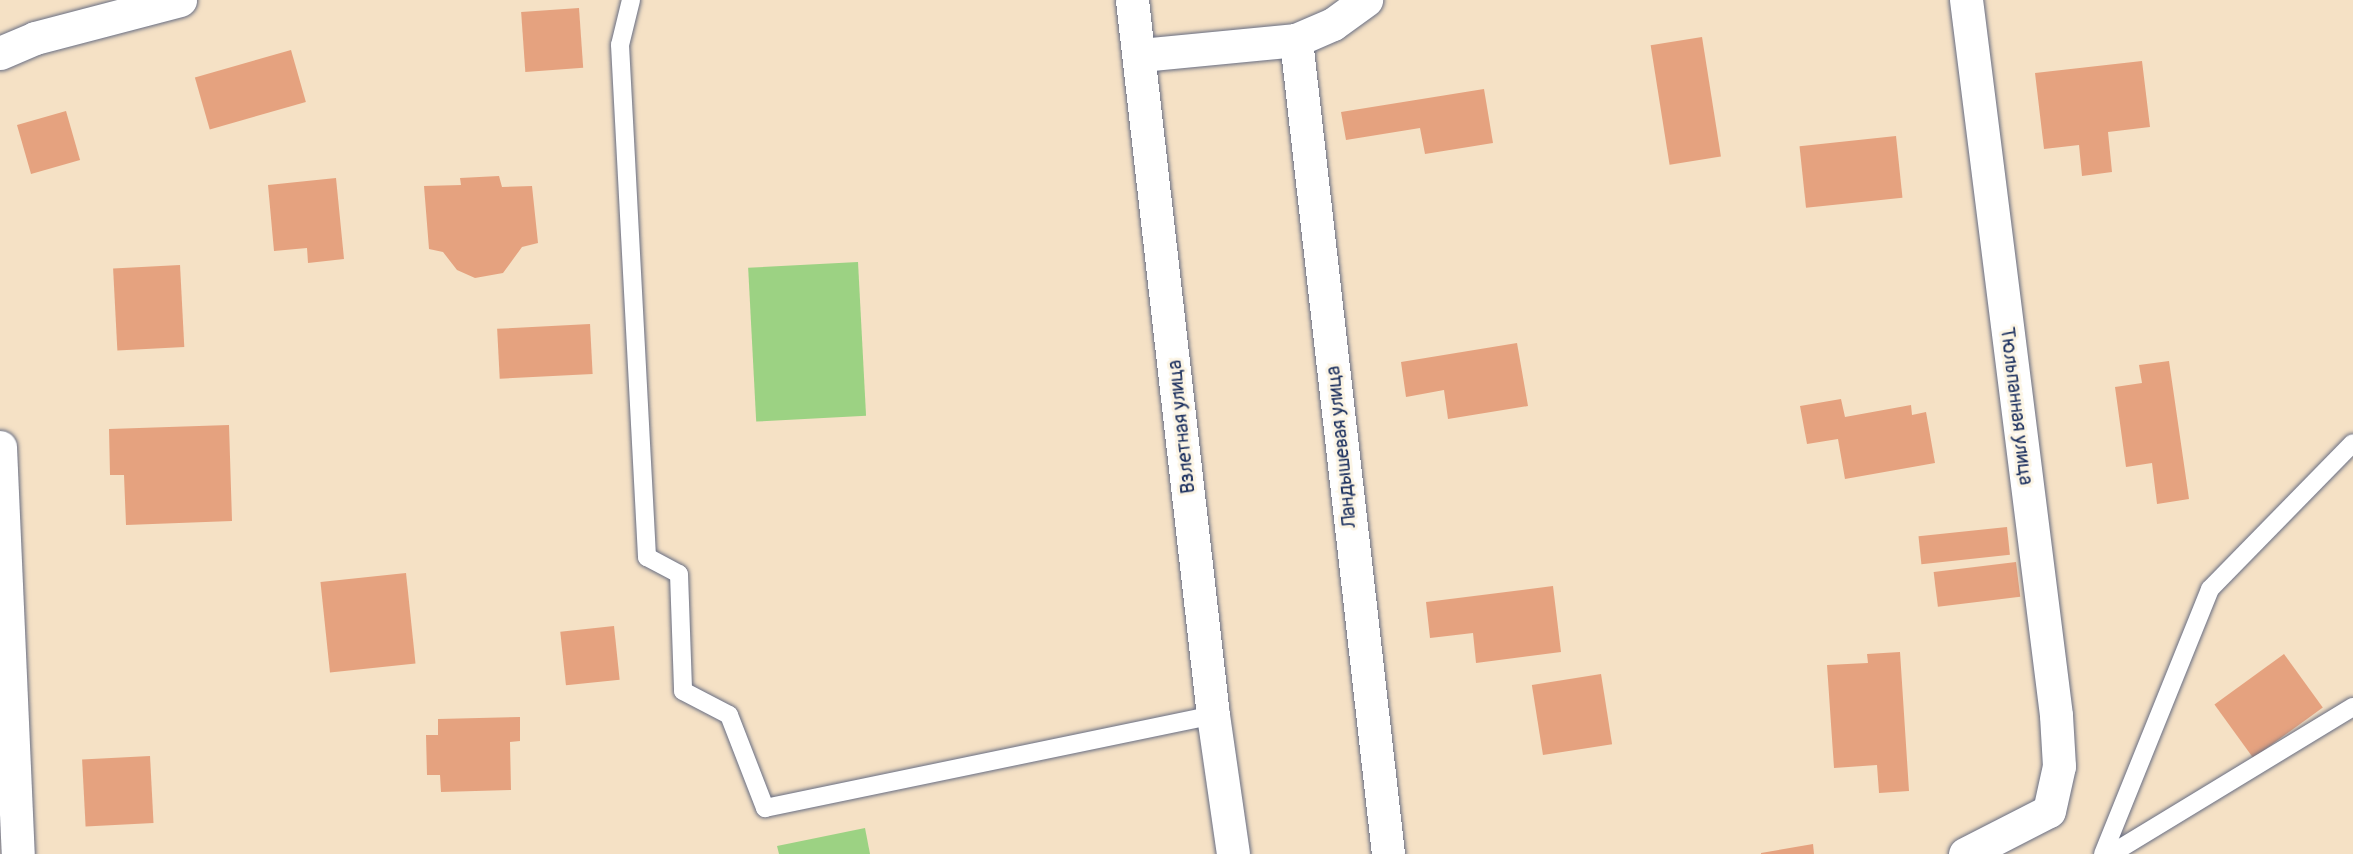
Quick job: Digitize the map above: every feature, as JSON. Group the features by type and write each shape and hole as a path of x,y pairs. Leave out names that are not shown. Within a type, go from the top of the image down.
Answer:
{"street":[{"path":"0,53 35,38 180,0"},
{"name":"Взлетная улица","path":"1132,0 1141,56 1213,715 1233,854"},
{"path":"1141,56 1296,40 1333,24 1366,0"},
{"name":"Тюльпанная улица","path":"1965,854 2049,811 2059,766 2056,715 1966,0"},
{"name":"Ландышевая улица","path":"1296,40 1388,854"},
{"path":"0,447 18,854"}],"lane":[{"path":"631,0 620,45 647,557 679,574 683,692 729,715 765,808 1213,715"},
{"path":"2103,854 2210,589 2353,443"},
{"path":"2111,854 2353,707"}],"green space":[{"path":"858,262 866,416 756,422 748,268"},
{"path":"865,828 870,854 779,854 777,846"}],"building":[{"path":"579,8 583,68 525,72 521,12"},
{"path":"1702,37 1721,157 1670,165 1651,45"},
{"path":"291,50 306,102 210,129 195,78"},
{"path":"2142,61 2150,127 2108,132 2112,172 2082,176 2079,145 2044,149 2035,73"},
{"path":"1484,89 1493,143 1425,154 1420,128 1346,140 1341,112"},
{"path":"66,111 80,160 31,174 17,125"},
{"path":"1896,136 1902,198 1806,208 1800,146"},
{"path":"499,176 502,187 532,186 538,243 522,247 503,273 475,278 457,270 443,252 429,249 424,186 461,185 460,178"},
{"path":"336,178 344,259 308,263 307,248 274,251 268,185"},
{"path":"180,265 184,347 117,350 113,269"},
{"path":"590,324 593,374 500,379 497,329"},
{"path":"1517,343 1528,406 1448,419 1444,390 1406,397 1401,362"},
{"path":"2169,361 2189,499 2157,504 2152,463 2126,467 2115,387 2142,383 2139,365"},
{"path":"1841,399 1845,417 1911,405 1912,415 1926,412 1935,463 1845,479 1838,439 1807,444 1800,406"},
{"path":"229,425 232,521 126,525 124,475 110,475 109,429"},
{"path":"2007,527 2010,555 1921,564 1918,536"},
{"path":"2016,562 2020,597 1938,607 1934,572"},
{"path":"406,573 416,664 330,672 320,582"},
{"path":"1553,586 1561,652 1476,663 1473,633 1430,638 1426,602"},
{"path":"614,626 620,680 566,685 560,632"},
{"path":"1900,652 1909,791 1879,793 1877,765 1834,768 1827,665 1868,663 1867,654"},
{"path":"2284,654 2323,707 2253,758 2214,705"},
{"path":"1601,674 1612,744 1543,755 1532,685"},
{"path":"520,717 520,741 510,742 511,790 441,792 440,775 427,775 426,735 438,735 438,719"},
{"path":"150,756 154,823 86,826 82,760"},
{"path":"1813,844 1814,854 1761,854 1761,853"}]}
